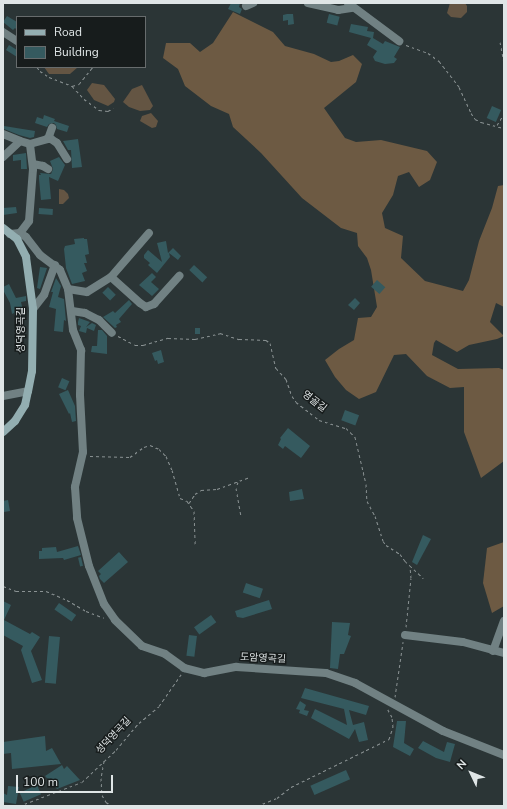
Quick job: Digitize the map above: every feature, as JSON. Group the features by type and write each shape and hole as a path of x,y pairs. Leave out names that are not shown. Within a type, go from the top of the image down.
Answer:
{"main road":[{"name":"성덕영곡길","path":"3,228 16,239 26,257 33,309 32,371 25,405 15,421 3,432"}],"street":[{"path":"308,3 338,10 350,6 375,22 399,41"},
{"path":"3,32 16,40"},
{"path":"48,139 52,128"},
{"path":"3,134 30,144 48,139 57,143 67,159"},
{"path":"3,157 20,141"},
{"path":"20,233 29,221 32,164 30,144"},
{"path":"32,164 43,166 48,169"},
{"path":"10,234 20,233 26,237 40,255 55,265 64,277 68,289 72,311 73,330 81,350 80,394 83,452 75,487 77,518 89,566 104,604 115,620"},
{"path":"68,289 87,292 112,277 149,233"},
{"path":"33,309 44,295 55,265"},
{"path":"112,277 146,307 154,304 179,276"},
{"path":"72,311 85,313 99,320 112,333"},
{"path":"3,396 28,391"},
{"name":"도암영곡길","path":"115,620 142,646 165,654 184,668 204,673 236,667 326,672 355,683 443,731 504,755"},
{"path":"493,651 504,621"},
{"path":"405,635 463,642 504,653"}],"path":[{"path":"399,41 434,57 459,87 475,119 504,128"},
{"path":"500,42 504,62"},
{"path":"38,68 40,72 49,77 72,86 84,99 99,110 108,111 114,108"},
{"path":"72,86 79,84 91,68"},
{"path":"496,125 504,114"},
{"name":"영골길","path":"112,333 135,345 143,345 168,338 195,339 220,333 239,339 266,340 270,343 276,368 286,379 292,396 296,402 319,420 346,428 355,437 366,484 367,501 375,516 383,541 386,545 400,554 410,566 419,572 423,578"},
{"path":"83,452 90,456 104,458 130,457 144,447 150,445 159,449 166,456 172,470 180,498 194,511 195,544"},
{"path":"188,504 201,490 217,489 250,477"},
{"path":"238,482 236,488 240,516"},
{"path":"3,586 16,591 46,591 72,602 86,611 115,620"},
{"name":"성덕영곡길","path":"19,806 82,782 105,760 139,723 159,706 168,695 184,668"},
{"path":"257,806 277,798 291,787 389,739 393,727 392,717 386,708 393,705"},
{"path":"105,760 101,778 102,795 106,802 112,806"}],"shaded area":[{"path":"450,3 465,3 467,6 467,12 461,18 451,17 447,13"},
{"path":"233,12 273,32 285,46 314,54 331,62 339,61 353,55 362,64 356,82 324,108 345,138 356,142 381,140 427,151 437,162 430,180 419,187 409,172 398,176 393,195 382,213 385,228 403,236 401,258 425,281 463,291 469,280 479,241 492,208 498,186 504,185 504,307 496,303 490,322 504,336 469,345 457,352 436,340 432,355 458,369 499,368 504,370 504,461 481,478 464,432 464,387 450,388 427,376 406,354 394,355 376,392 359,399 346,390 335,377 325,360 354,340 358,318 371,317 377,307 371,270 367,258 358,246 357,233 341,228 302,198 261,153 233,127 229,114 211,106 185,86 178,69 163,58 166,43 190,43 200,52 213,43"},
{"path":"45,68 77,68 70,74 49,74"},
{"path":"92,83 104,85 115,99 114,102 108,106 94,100 87,90"},
{"path":"142,85 153,106 150,110 140,111 129,107 123,102 132,89"},
{"path":"151,113 158,121 156,127 152,128 140,121 142,116"},
{"path":"59,189 64,190 68,194 69,198 63,204 59,204"},
{"path":"504,542 504,606 492,613 483,583 487,548"}],"building":[{"path":"231,3 240,3 239,7 242,9 240,14 228,9"},
{"path":"293,14 294,24 288,25 288,20 283,21 283,15"},
{"path":"329,14 340,17 337,26 327,23"},
{"path":"7,16 16,21 16,29 15,28 13,30 3,22"},
{"path":"351,24 368,27 367,31 374,32 373,38 383,44 385,41 400,47 394,57 397,59 394,63 385,64 375,61 373,57 377,51 367,45 371,38 349,32"},
{"path":"9,45 16,49 16,56 6,50"},
{"path":"492,106 501,110 496,122 487,118"},
{"path":"44,115 55,119 54,121 69,126 67,132 57,129 54,123 49,124 47,127 35,123 37,117 43,119"},
{"path":"4,126 35,131 34,137 30,138 19,135 4,129"},
{"path":"78,139 82,167 72,168 71,150 68,150 63,141"},
{"path":"26,153 27,169 21,169 21,160 13,161 13,155"},
{"path":"59,157 65,165 58,181 49,177 51,199 41,200 39,175 41,175 40,173 51,174 53,169 50,161"},
{"path":"16,207 17,213 3,215 3,208"},
{"path":"39,208 53,209 53,215 39,214"},
{"path":"74,239 87,239 89,254 85,255 87,263 84,263 87,271 82,273 85,281 72,284 66,268 64,249 65,246 75,244"},
{"path":"166,241 168,253 173,248 181,256 178,260 169,253 170,257 157,273 148,265 150,263 144,258 144,255 148,250 162,262 157,243"},
{"path":"194,265 207,277 202,282 189,270"},
{"path":"40,267 47,268 40,289 37,288"},
{"path":"152,273 156,277 151,282 159,289 152,296 139,285"},
{"path":"56,278 61,286 58,297 64,299 66,321 64,320 63,332 54,331 56,309 49,307 53,292 51,292"},
{"path":"377,280 385,287 379,294 371,287"},
{"path":"9,284 16,298 26,296 26,301 21,302 24,315 15,317 14,313 12,314 10,303 3,290 3,287"},
{"path":"108,287 116,295 110,300 102,293"},
{"path":"355,298 360,303 354,310 348,305"},
{"path":"129,300 132,304 119,319 121,322 116,325 117,327 115,328 103,317 113,311 115,313"},
{"path":"79,318 90,322 86,327 92,323 96,325 94,331 87,328 86,333 79,331 81,326 78,325"},
{"path":"195,328 200,328 200,334 195,334"},
{"path":"98,330 102,330 107,336 107,354 91,352 92,346 97,346"},
{"path":"161,350 164,362 158,364 152,353"},
{"path":"62,378 69,381 65,390 58,387"},
{"path":"68,390 75,406 76,421 72,422 70,413 69,414 59,394"},
{"path":"345,410 359,415 355,425 341,420"},
{"path":"288,428 310,446 301,458 285,446 283,449 278,445 281,439 280,438"},
{"path":"302,489 304,499 290,501 289,492"},
{"path":"8,500 10,511 4,512 3,501"},
{"path":"423,535 431,539 417,565 412,562"},
{"path":"78,546 81,555 64,560 63,558 39,559 39,551 42,551 42,548 56,547 57,552"},
{"path":"119,552 128,562 104,583 100,579 99,576 101,574 98,571"},
{"path":"81,557 83,566 80,566 78,558"},
{"path":"246,583 263,589 260,598 243,592"},
{"path":"269,600 272,609 243,618 237,617 235,611"},
{"path":"3,601 11,605 4,620 30,634 32,632 40,637 31,651 42,680 32,683 21,650 23,646 3,635"},
{"path":"59,603 76,615 72,622 54,610"},
{"path":"211,615 216,622 199,635 194,627"},
{"path":"332,622 350,623 348,635 351,636 344,654 340,654 338,669 330,668"},
{"path":"189,635 197,636 194,657 186,656"},
{"path":"49,636 60,637 56,684 45,683"},
{"path":"305,688 369,706 366,715 349,710 353,725 364,722 368,740 359,742 355,729 349,739 311,718 315,709 347,725 344,709 301,698"},
{"path":"300,701 306,705 304,710 309,711 307,716 299,713 300,710 296,709"},
{"path":"397,721 406,721 404,743 414,749 410,756 393,747"},
{"path":"45,736 46,751 52,748 61,764 12,769 11,753 3,754 3,742"},
{"path":"423,741 444,752 447,742 455,744 450,762 436,758 418,748"},
{"path":"62,765 64,769 67,766 80,780 57,789 45,776"},
{"path":"346,770 350,779 314,795 310,786"},
{"path":"37,785 41,794 24,802 20,793"},
{"path":"8,786 19,787 16,804 3,802 3,793 7,795"}]}
